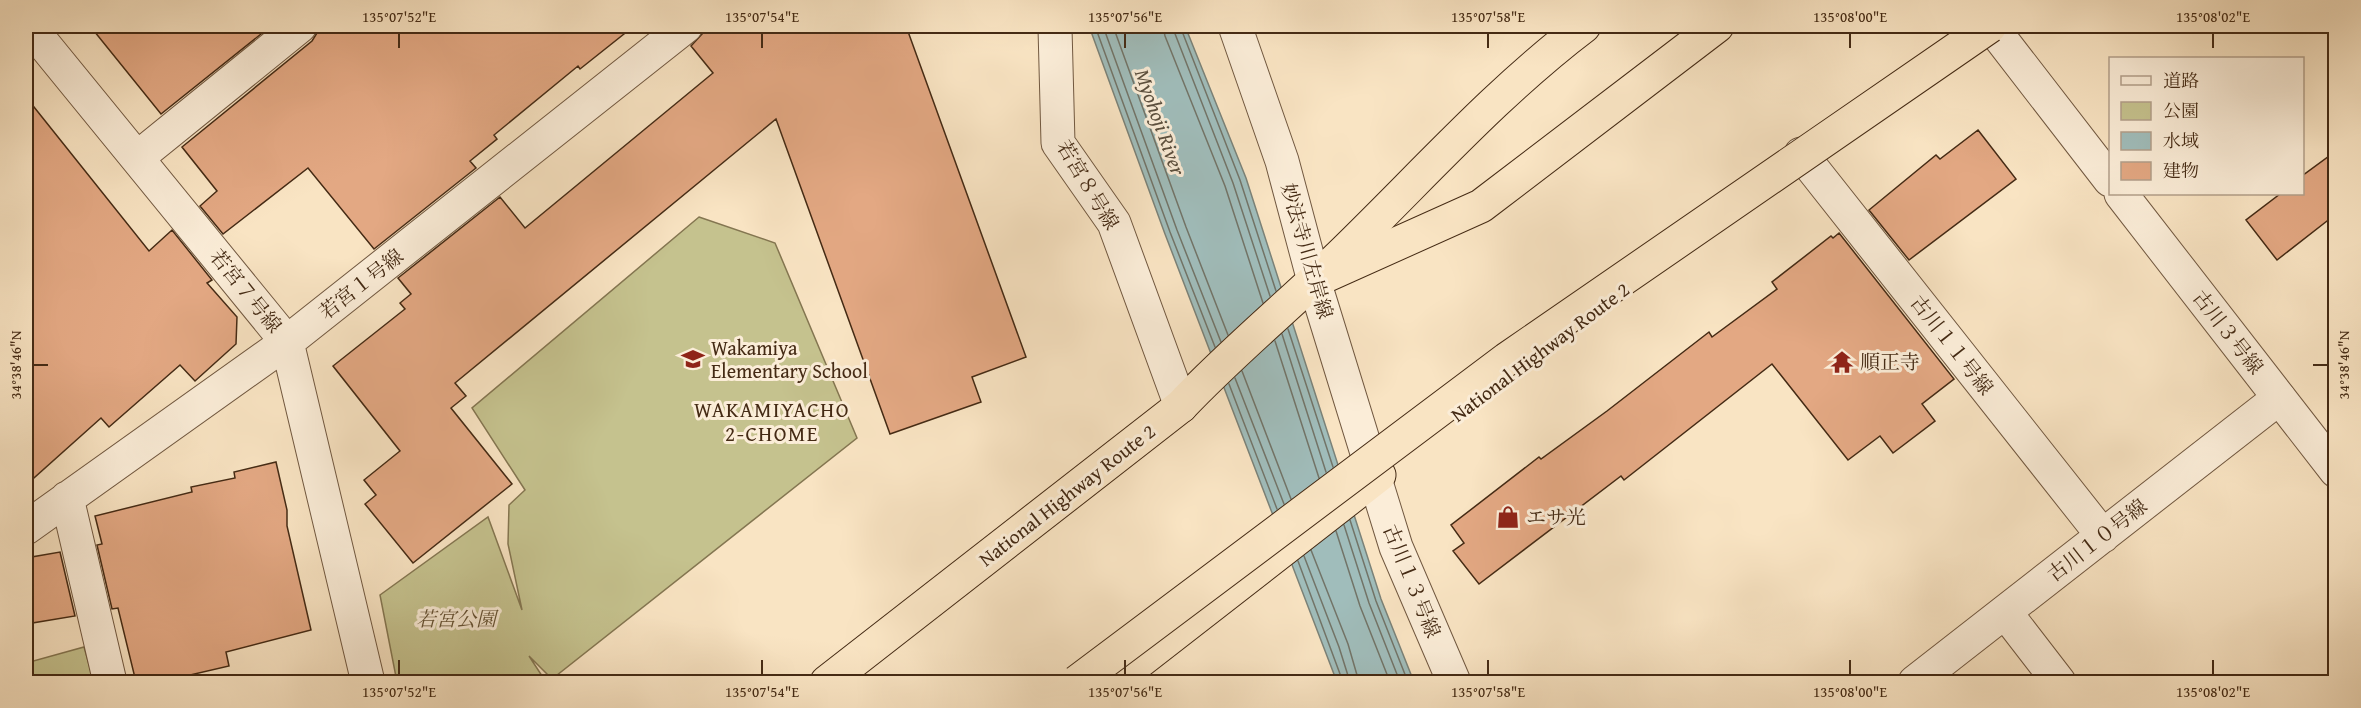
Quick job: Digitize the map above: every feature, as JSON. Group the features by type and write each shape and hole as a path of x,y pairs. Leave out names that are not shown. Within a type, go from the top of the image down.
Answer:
{"highway":[{"name":"National Highway Route 2","path":"827,682 1181,406 1206,380 1314,281 1539,60 1584,26"},
{"path":"1314,281 1481,206 1717,26"},
{"name":"National Highway Route 2","path":"1113,682 1375,478 1970,26"},
{"path":"1077,682 1507,359 1990,26"}],"street":[{"name":"若宮７号線","path":"28,26 287,342 368,682"},
{"path":"137,158 300,26"},
{"name":"若宮１号線","path":"26,528 287,342 686,26"},
{"name":"若宮８号線","path":"1053,26 1055,28 1058,143 1114,223 1181,406"},
{"name":"妙法寺川左岸線","path":"1235,26 1282,161 1314,281 1375,478"},
{"path":"1990,26 2109,179"},
{"name":"古川１１号線","path":"1801,154 2103,536"},
{"name":"古川３号線","path":"2122,195 2336,471"},
{"name":"古川１０号線","path":"1915,682 2279,398"},
{"name":"古川１３号線","path":"1375,478 1396,547 1454,682"},
{"path":"67,498 110,682"},
{"path":"2005,612 2059,682"}],"green space":[{"name":"若宮公園","path":"699,217 775,243 857,438 552,679 529,656 546,682 397,682 380,595 488,517 522,610 508,544 509,505 525,490 472,408"},
{"path":"84,647 94,682 26,682 26,663"}],"water":[{"name":"Myohoji River","path":"1089,26 1185,26 1246,178 1381,599 1414,682 1337,682 1165,234"}],"building":[{"path":"90,26 271,26 161,114"},
{"path":"318,26 634,26 580,69 578,66 494,135 497,139 470,161 476,168 374,249 308,168 223,234 200,206 217,191 182,147 312,41"},
{"path":"704,26 906,26 1026,357 972,377 981,402 890,434 776,119 455,383 466,396 451,408 512,484 413,563 365,504 376,495 364,480 400,451 333,366 405,309 400,303 411,294 398,278 500,197 525,228 713,73 691,46 703,33"},
{"path":"26,97 149,251 172,230 212,280 207,283 237,317 236,344 195,381 180,365 109,427 101,418 26,485"},
{"path":"1978,130 2016,179 1909,260 1869,210 1936,155 1940,159"},
{"path":"2336,151 2336,214 2277,260 2246,220 2279,195 2304,195 2304,175"},
{"path":"1839,233 1954,379 1922,404 1935,421 1893,453 1880,436 1848,460 1772,364 1624,480 1621,476 1479,584 1453,551 1464,543 1451,525 1539,457 1541,459 1607,411 1709,332 1712,337 1777,289 1772,282 1831,236 1833,238"},
{"path":"276,462 287,510 287,526 311,630 226,652 229,666 160,682 136,682 118,608 112,609 97,545 102,544 95,516 192,492 191,487 235,478 234,472"},
{"path":"60,552 75,616 26,624 26,558"}],"place":[{"name":"Wakamiya Elementary School","path":"693,359"},
{"name":"順正寺","path":"1842,362"},
{"name":"エサ光","path":"1508,517"}],"district":[{"name":"WAKAMIYACHO 2-CHOME","path":"772,422"}]}
